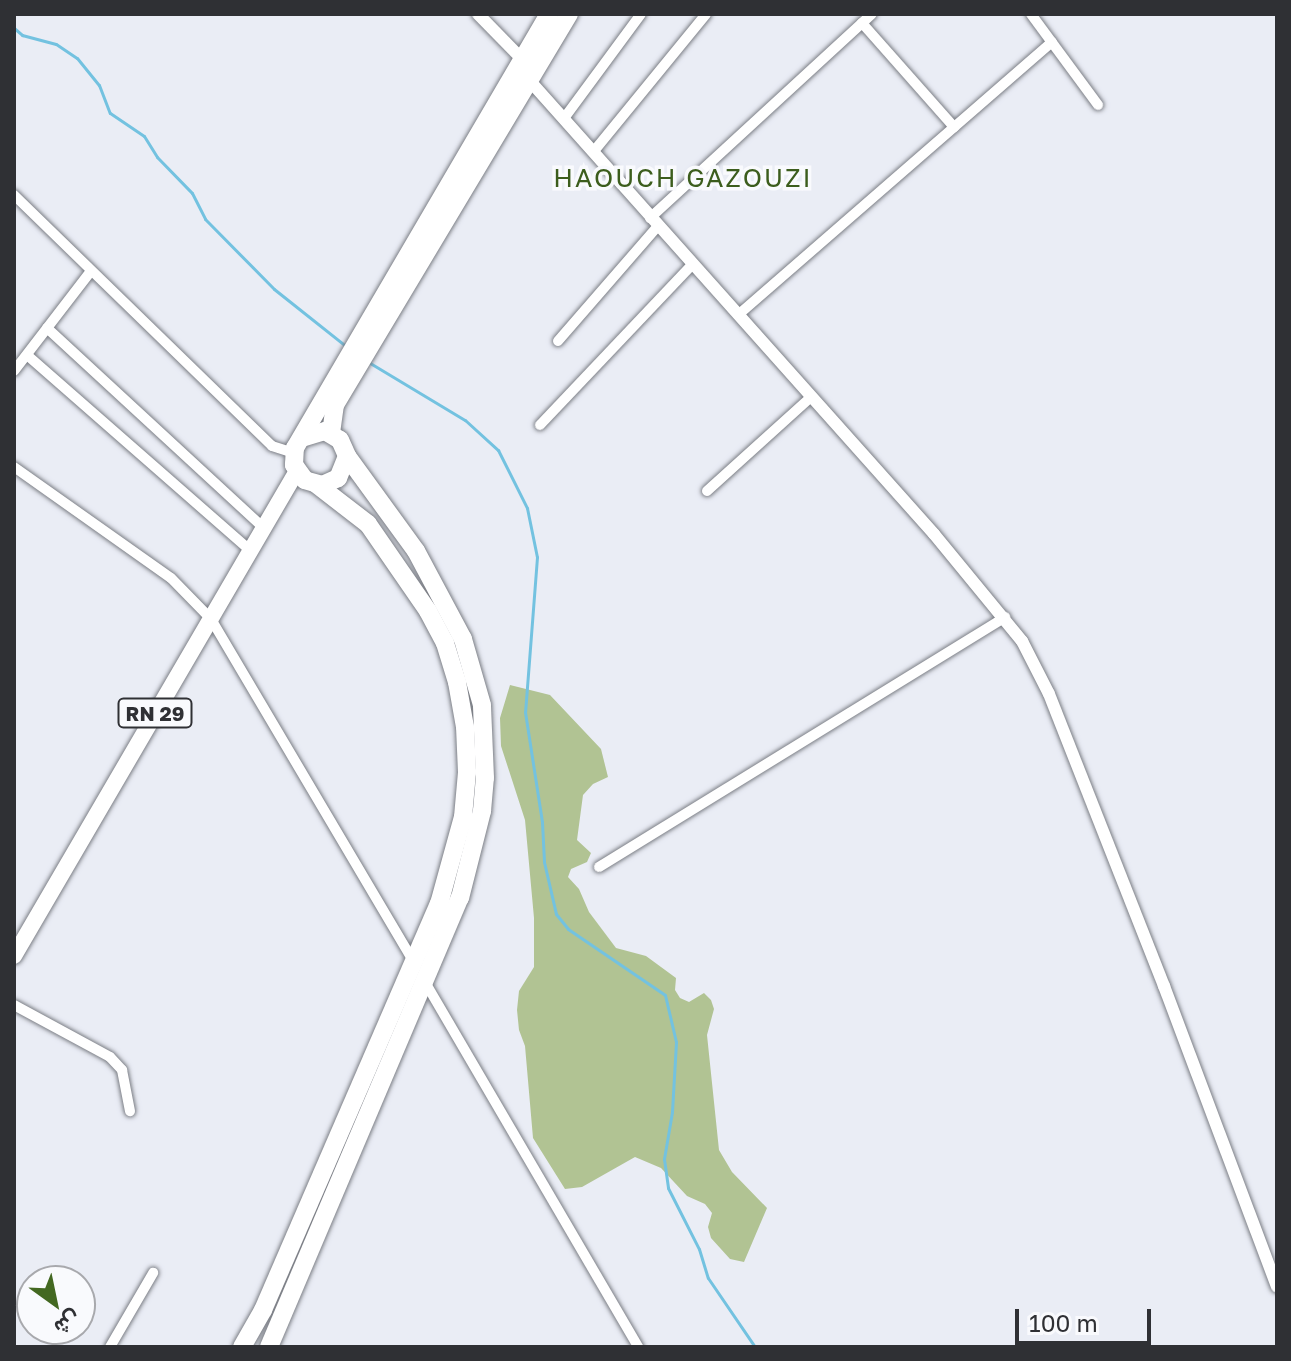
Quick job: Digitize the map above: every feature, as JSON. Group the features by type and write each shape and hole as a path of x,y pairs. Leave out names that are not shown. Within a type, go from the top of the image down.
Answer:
{"highway":[{"path":"297,454 366,340 521,58 549,14"},
{"path":"366,340 569,14"},
{"path":"331,433 332,412 351,366"},
{"path":"269,1347 460,898 477,844 485,778 482,705 463,639 437,585 347,456 340,440 331,433 313,432 297,454"},
{"path":"242,1347 263,1310 439,904 463,817 467,772 462,704 445,643 400,566 360,516 316,484 297,454"},
{"path":"316,484 328,484 338,478 347,456"}],"main road":[{"name":"RN 29","path":"14,956 265,529 297,454"}],"street":[{"path":"478,14 521,58"},
{"path":"565,117 641,14"},
{"path":"594,151 706,14"},
{"path":"558,341 654,222 872,14"},
{"path":"1031,14 1098,105"},
{"path":"862,23 954,127"},
{"path":"738,315 1052,42"},
{"path":"530,81 1005,617 1022,641 1049,694 1276,1281"},
{"path":"14,195 272,446 297,454"},
{"path":"540,425 692,265"},
{"path":"14,371 91,271"},
{"path":"47,328 265,529"},
{"path":"27,355 252,552"},
{"path":"707,491 811,397"},
{"path":"14,467 171,578 211,619 414,962"},
{"path":"599,867 1005,617"},
{"path":"425,982 638,1347"},
{"path":"14,1005 110,1057 122,1070 130,1111"},
{"path":"110,1347 153,1273"}],"green space":[{"path":"510,685 550,695 601,749 608,777 593,784 583,795 577,840 591,853 587,862 571,869 568,877 579,889 589,912 616,948 646,956 676,978 675,990 680,998 689,1002 704,993 711,1000 714,1009 707,1035 719,1150 732,1172 767,1208 744,1262 730,1259 711,1238 708,1227 712,1213 705,1204 687,1196 661,1168 635,1157 582,1187 565,1189 533,1138 525,1046 517,1010 519,991 534,967 534,918 525,820 501,746 500,718"}],"waterway":[{"path":"14,28 22,35 56,44 77,58 99,85 110,113 144,136 157,157 192,193 205,219 274,289 347,347"},
{"path":"370,363 465,420 498,450 527,508 537,557 525,712 542,822 544,862 556,914 568,929 665,995 676,1042 672,1112 664,1159 668,1188 699,1249 708,1278 755,1347"}],"district":[{"name":"HAOUCH GAZOUZI","path":"683,178"}]}
